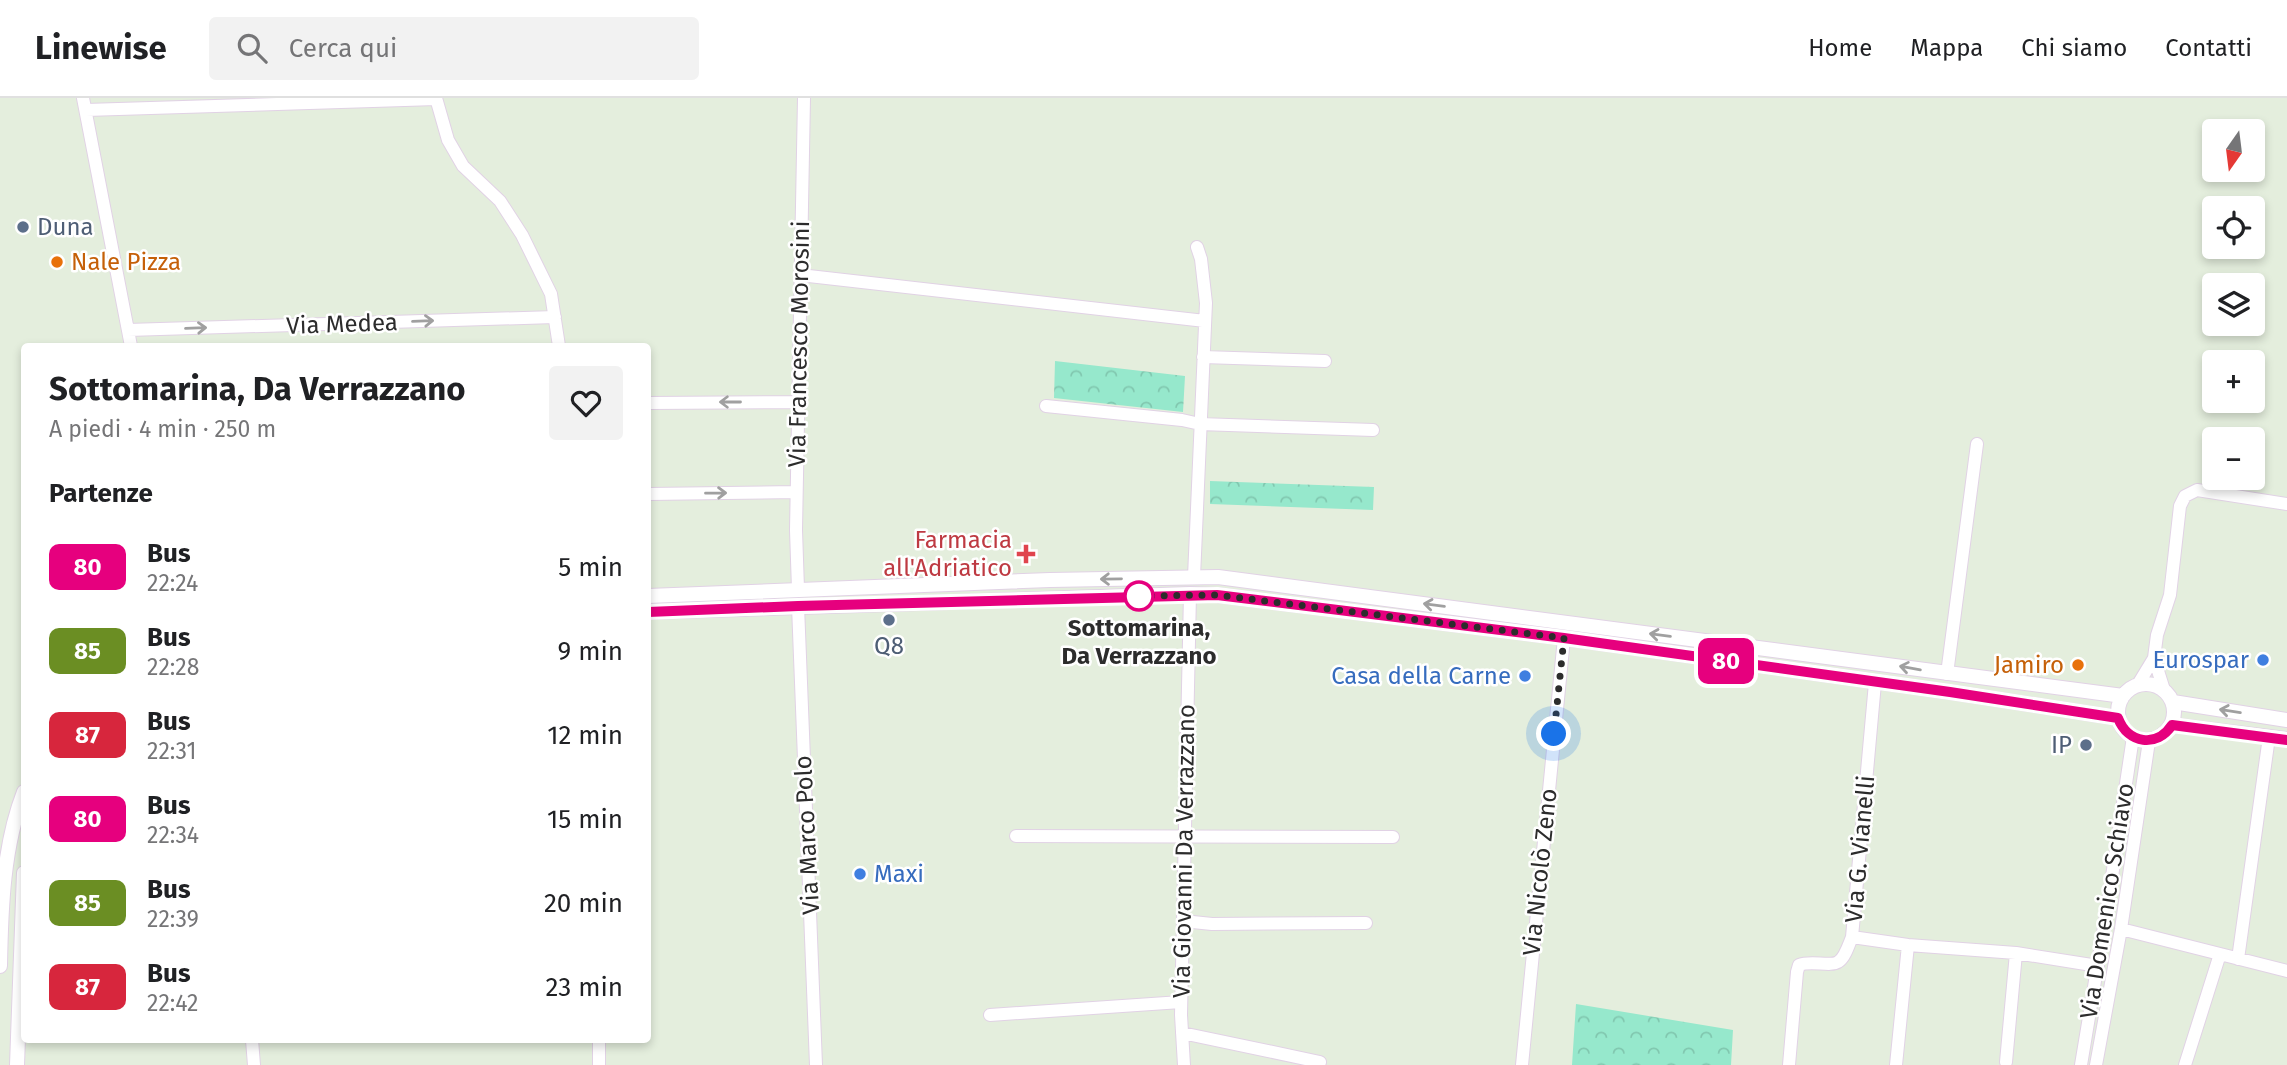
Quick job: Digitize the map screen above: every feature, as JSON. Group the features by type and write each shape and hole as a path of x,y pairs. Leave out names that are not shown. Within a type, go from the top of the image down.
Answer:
{"street":[{"path":"130,343 84,104 436,98 448,140 463,166 500,201 522,235 551,294 559,343"},
{"name":"Via Francesco Morosini","path":"798,589 796,492 804,98"},
{"path":"1194,577 1206,303 1197,247"},
{"path":"800,275 1205,321"},
{"name":"Via Medea","path":"128,330 555,317"},
{"path":"1203,357 1325,361"},
{"path":"651,403 798,402"},
{"path":"1046,406 1200,424 1373,430"},
{"path":"1947,674 1977,444"},
{"path":"2154,658 2175,709 2172,725 2163,736 2148,741 2126,733 2118,718 2119,703 2123,696 2137,686 2154,658 2157,635 2170,595 2180,506 2185,496 2197,490 2287,504"},
{"path":"651,495 796,492"},
{"path":"651,596 1194,577 1231,579 2123,696"},
{"name":"Via Giovanni Da Verrazzano","path":"1184,1065 1181,1002 1190,594"},
{"path":"651,612 1217,595 1564,638 2118,718"},
{"name":"Via Marco Polo","path":"798,606 816,1065"},
{"name":"Via Nicolò Zeno","path":"1522,1065 1564,638"},
{"name":"Via G. Vianelli","path":"1875,683 1852,937 1908,945 2016,953 2098,966"},
{"path":"2137,686 2152,685 2168,696 2287,720"},
{"path":"2172,725 2287,740"},
{"name":"Via Domenico Schiavo","path":"2081,1065 2133,737"},
{"path":"2238,959 2269,737"},
{"name":"Via Domenico Schiavo","path":"2096,1065 2121,929 2148,741"},
{"path":"0,965 0,934 9,844 21,802"},
{"path":"1016,836 1393,837"},
{"path":"1183,921 1212,924 1366,923"},
{"path":"2121,929 2287,971"},
{"path":"1789,1065 1799,965 1806,962 1836,963 1852,937"},
{"path":"1896,1065 1908,945"},
{"path":"2006,1062 2016,953"},
{"path":"2185,1065 2220,954"},
{"path":"18,1065 21,969"},
{"path":"990,1015 1181,1002"},
{"path":"1182,1033 1320,1062"},
{"path":"252,1043 254,1065"},
{"path":"599,1043 600,1065"}],"green space":[{"path":"1055,361 1185,376 1183,412 1054,398"},
{"path":"1210,481 1374,487 1373,510 1210,504"},
{"path":"1576,1004 1733,1030 1731,1065 1572,1065"}],"bus line":[{"name":"80","path":"651,612 1217,595 1564,638 2118,718 2126,733 2140,740 2156,740 2172,725 2287,740"}],"place":[{"name":"Duna","path":"23,227"},
{"name":"Nale Pizza","path":"57,262"},
{"name":"Farmacia all'Adriatico","path":"1026,554"},
{"name":"Sottomarina, Da Verrazzano","path":"1139,596"},
{"name":"Q8","path":"889,620"},
{"name":"Eurospar","path":"2263,660"},
{"name":"Jamiro","path":"2078,665"},
{"name":"Casa della Carne","path":"1525,676"},
{"name":"IP","path":"2086,745"},
{"name":"Maxi","path":"860,874"}],"route":[{"path":"1139,596 1217,595 1564,638 1554,734"}]}
